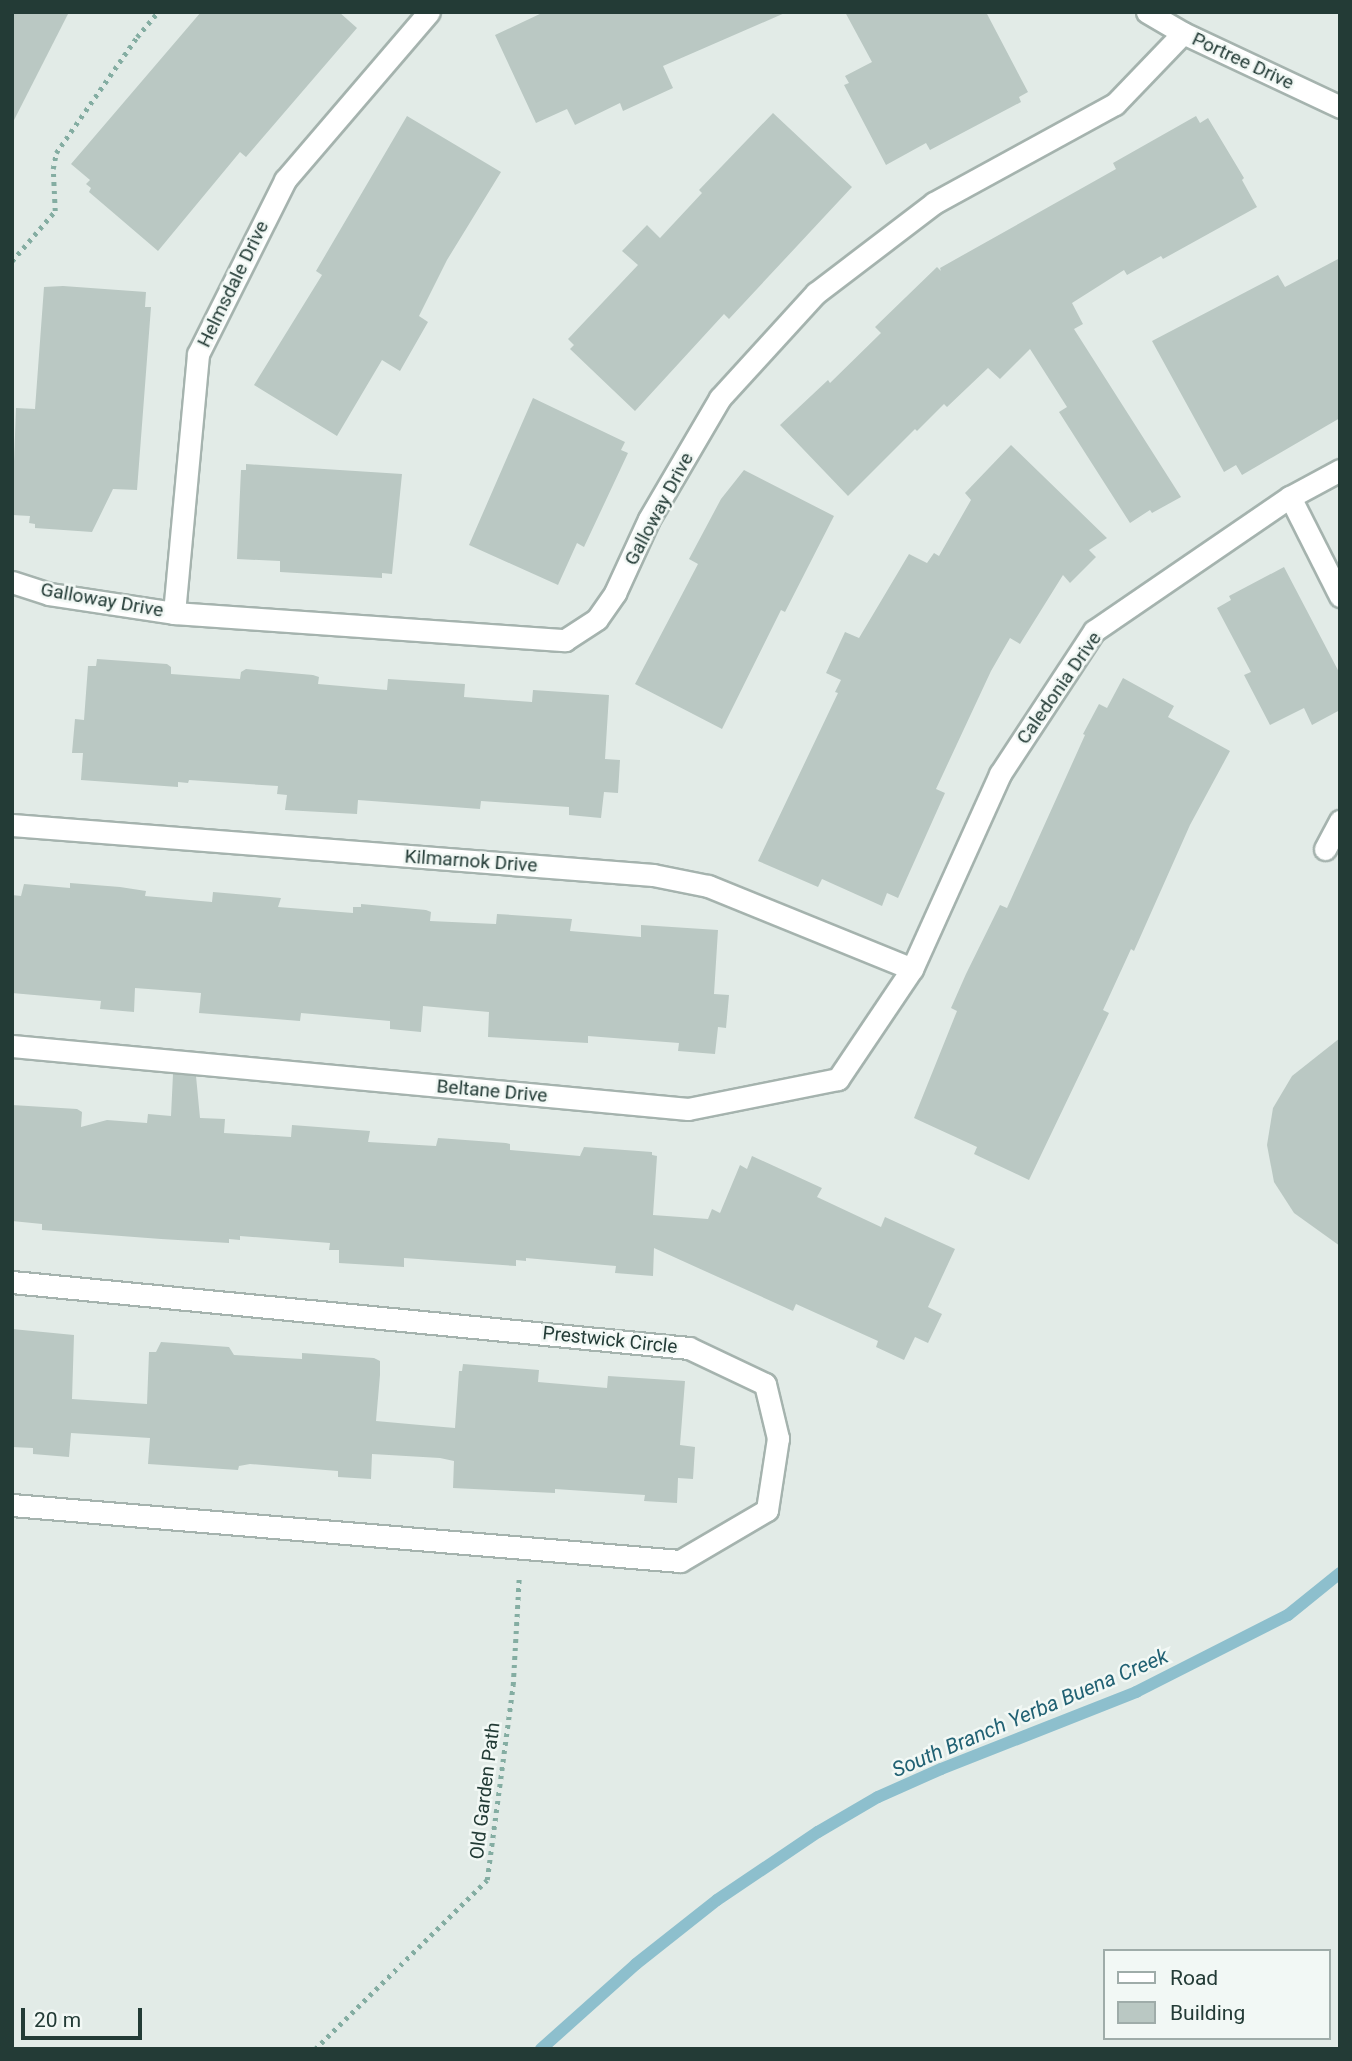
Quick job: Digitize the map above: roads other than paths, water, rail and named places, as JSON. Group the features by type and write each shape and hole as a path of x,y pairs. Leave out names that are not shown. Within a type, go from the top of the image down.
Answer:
{"street":[{"name":"Helmsdale Drive","path":"174,613 198,354 285,180 429,12"},
{"name":"Portree Drive","path":"1147,12 1183,33 1340,107"},
{"name":"Galloway Drive","path":"12,582 49,594 174,613 565,640 597,619 615,593 649,519 720,398 817,293 934,203 1115,104 1183,33"},
{"name":"Caledonia Drive","path":"912,969 1000,775 1094,631 1290,497 1340,470"},
{"path":"1290,497 1340,596"},
{"path":"1325,849 1340,821"},
{"name":"Kilmarnok Drive","path":"12,825 653,875 708,886 912,969"},
{"name":"Beltane Drive","path":"12,1046 688,1109 838,1079 912,969"},
{"name":"Prestwick Circle","path":"12,1282 689,1348 765,1384 778,1438 767,1510 680,1561 12,1505"}],"waterway":[{"name":"South Branch Yerba Buena Creek","path":"541,2049 636,1964 717,1900 818,1832 878,1797 941,1769 1136,1692 1288,1615 1340,1573"}]}
